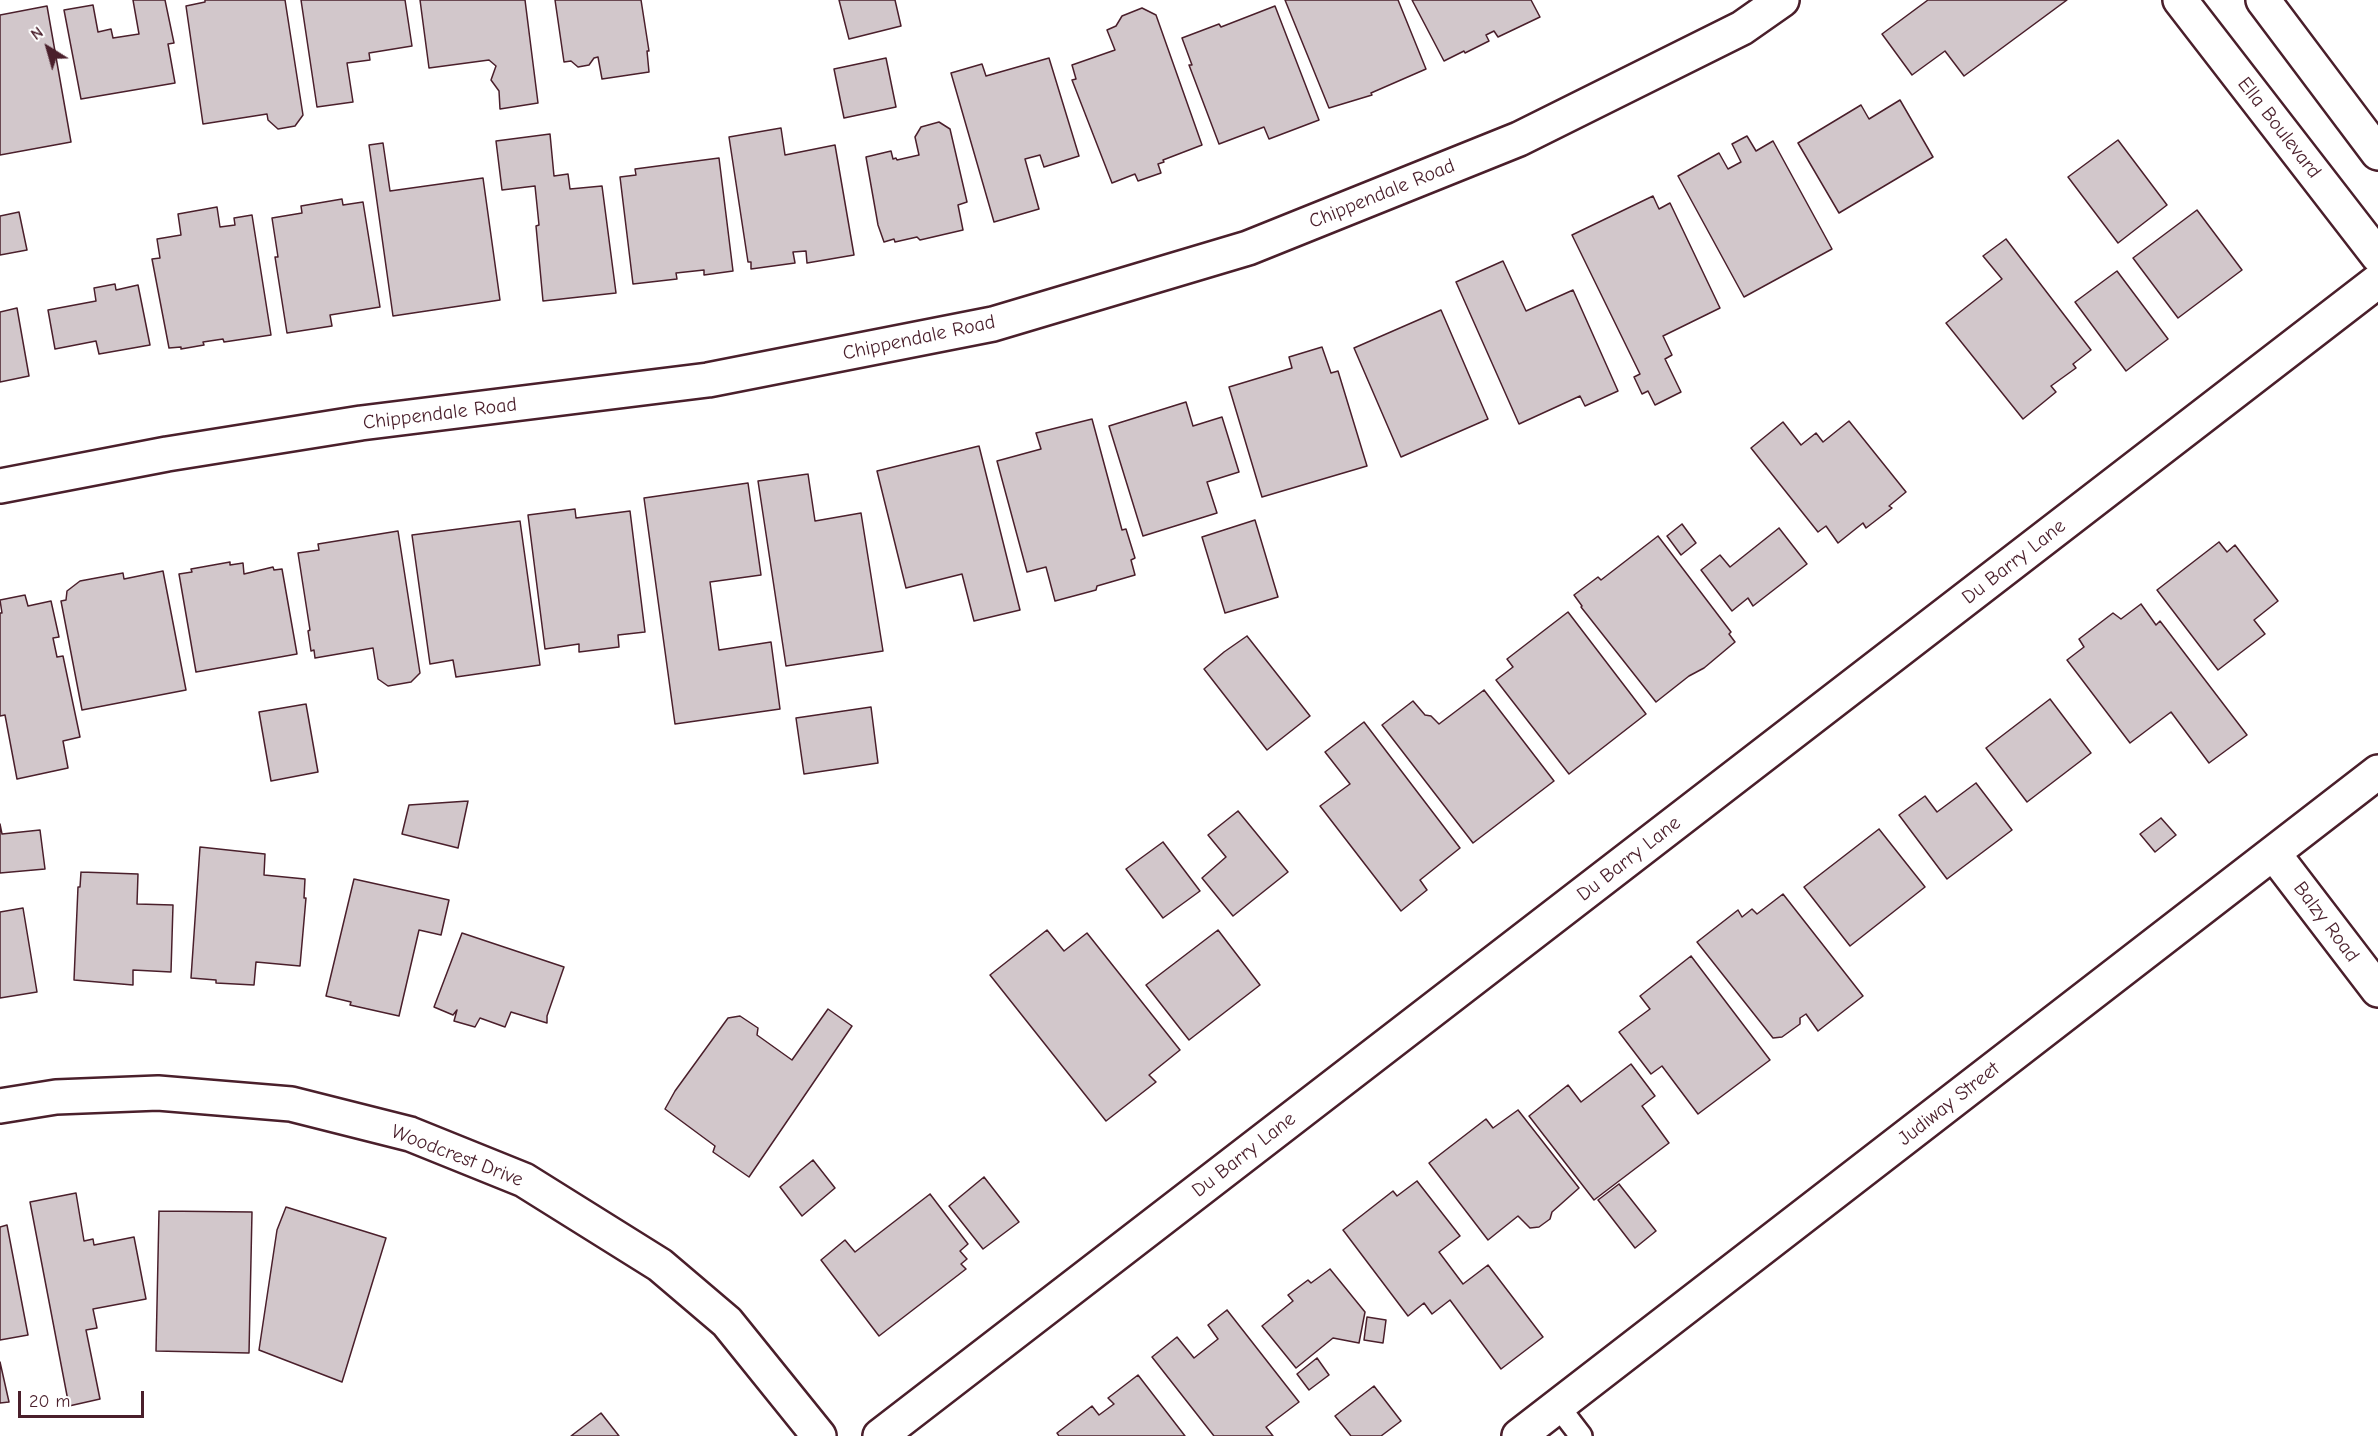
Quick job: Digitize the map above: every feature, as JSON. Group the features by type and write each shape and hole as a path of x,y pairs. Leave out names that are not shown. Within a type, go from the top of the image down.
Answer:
{"street":[{"name":"Chippendale Road","path":"0,486 167,454 361,423 708,380 993,324 1248,248 1509,144 1742,28 1782,0"},
{"name":"Ella Boulevard","path":"2180,0 2378,256"},
{"path":"2263,0 2378,153"},
{"name":"Du Barry Lane","path":"880,1436 2378,281"},
{"name":"Judiway Street","path":"1519,1436 2378,772"},
{"name":"Balzy Road","path":"2274,854 2378,990"},
{"name":"Woodcrest Drive","path":"0,1106 56,1096 158,1093 291,1104 410,1134 524,1180 660,1265 727,1322 819,1436"}],"lane":[{"path":"1558,1406 1581,1436"}],"building":[{"path":"133,0 165,0 174,43 168,44 175,83 81,99 64,10 93,5 98,32 111,29 113,38 139,34"},
{"path":"205,0 285,0 303,115 295,126 278,129 268,120 267,114 203,124 186,6 205,2"},
{"path":"301,0 405,0 412,46 369,53 370,60 347,63 353,102 317,107"},
{"path":"420,0 525,0 538,103 500,109 499,91 491,80 496,66 489,60 429,68"},
{"path":"555,0 641,0 649,51 647,51 649,72 602,79 598,57 594,58 589,65 578,67 571,61 564,62"},
{"path":"839,0 895,0 901,26 849,39"},
{"path":"1285,0 1398,0 1426,69 1371,93 1372,95 1329,108"},
{"path":"1412,0 1531,0 1540,17 1498,37 1494,31 1486,35 1489,41 1444,61"},
{"path":"1928,0 2067,0 1964,76 1945,51 1912,75 1882,34"},
{"path":"47,6 71,142 0,155 0,15"},
{"path":"1275,6 1319,120 1269,139 1264,127 1219,144 1189,65 1192,65 1182,38 1219,24 1221,27"},
{"path":"1142,8 1156,15 1202,145 1163,160 1164,162 1158,164 1161,173 1138,181 1135,174 1112,183 1072,80 1076,79 1072,65 1115,50 1107,30 1116,26 1122,16"},
{"path":"886,58 896,107 844,118 834,69"},
{"path":"1049,58 1079,156 1044,167 1040,155 1025,159 1039,209 994,222 951,73 982,64 986,76"},
{"path":"1900,100 1933,157 1839,213 1798,143 1861,105 1869,119"},
{"path":"939,122 950,129 967,202 958,205 963,230 920,240 917,237 884,242 878,225 866,157 891,151 893,159 897,160 919,155 915,137 921,127"},
{"path":"781,128 785,155 835,145 854,255 807,263 806,251 793,252 795,263 751,269 751,262 748,262 729,137"},
{"path":"550,134 554,176 568,174 570,189 602,186 616,293 543,301 535,186 502,190 496,141"},
{"path":"1747,136 1756,151 1773,141 1832,249 1744,297 1678,176 1719,153 1728,169 1741,162 1732,144"},
{"path":"2118,140 2167,205 2118,243 2068,177"},
{"path":"383,143 390,191 483,178 500,300 393,316 369,145"},
{"path":"719,158 733,271 704,275 704,270 676,273 677,279 633,284 620,177 636,175 635,169"},
{"path":"1653,196 1659,209 1670,203 1720,308 1663,336 1672,355 1665,359 1681,392 1655,405 1648,391 1642,394 1634,377 1640,374 1572,235"},
{"path":"342,199 343,205 363,202 380,307 330,315 332,326 287,333 275,257 278,257 272,218 302,213 301,206"},
{"path":"217,207 220,227 235,225 234,218 252,215 271,335 224,342 223,339 203,342 204,345 181,349 181,347 169,348 152,259 160,258 157,239 181,235 178,214"},
{"path":"2197,210 2242,270 2178,318 2133,258"},
{"path":"19,212 27,250 0,255 0,216"},
{"path":"2006,239 2091,350 2073,364 2076,368 2051,386 2056,392 2023,419 1946,323 2002,279 1983,256"},
{"path":"1503,261 1526,311 1573,290 1618,391 1585,406 1580,396 1519,424 1456,282"},
{"path":"2117,271 2168,339 2126,371 2075,302"},
{"path":"115,284 116,290 138,285 150,345 99,354 96,341 55,349 48,310 96,301 94,288"},
{"path":"17,308 29,376 0,382 0,312"},
{"path":"1441,310 1488,419 1401,457 1354,348"},
{"path":"1322,347 1331,373 1338,371 1367,466 1262,497 1229,387 1292,368 1289,357"},
{"path":"1186,402 1193,426 1222,417 1239,472 1207,482 1217,513 1143,536 1109,426"},
{"path":"1092,419 1122,530 1126,529 1135,558 1131,560 1135,575 1097,586 1096,590 1055,601 1046,567 1027,572 997,461 1041,449 1036,433"},
{"path":"1849,421 1906,492 1889,506 1892,508 1866,528 1863,523 1838,543 1826,526 1818,532 1751,448 1783,422 1801,445 1816,433 1823,442"},
{"path":"979,446 1020,610 974,621 962,574 906,588 877,471"},
{"path":"808,474 815,521 861,513 883,651 786,666 758,481"},
{"path":"748,483 761,575 710,582 719,650 771,642 780,709 675,724 644,498"},
{"path":"575,509 576,518 630,511 645,632 618,635 619,647 579,652 579,644 545,649 528,515"},
{"path":"1255,520 1278,597 1225,613 1202,537"},
{"path":"520,521 540,665 456,677 453,660 430,664 412,535"},
{"path":"1682,524 1696,543 1681,555 1667,536"},
{"path":"1779,528 1807,564 1753,606 1748,598 1732,611 1701,570 1720,555 1730,567"},
{"path":"398,531 420,673 411,682 388,686 378,679 373,648 315,658 314,650 311,651 298,553 319,550 318,544"},
{"path":"1658,536 1731,632 1729,634 1735,642 1704,668 1689,676 1656,702 1574,595 1598,577 1601,580"},
{"path":"2219,542 2227,552 2235,545 2278,601 2254,620 2265,634 2218,670 2157,590"},
{"path":"230,562 230,565 243,563 244,574 273,567 274,570 282,569 297,654 196,672 179,574 192,572 191,569"},
{"path":"163,571 186,690 82,710 61,601 66,600 67,591 80,581 123,573 124,579"},
{"path":"25,595 28,606 51,601 59,637 53,638 57,657 63,656 80,737 63,741 68,768 17,779 5,715 0,716 0,613 2,613 0,600"},
{"path":"2141,604 2156,625 2160,621 2247,735 2209,763 2171,712 2130,743 2067,660 2084,647 2079,639 2113,613 2121,619"},
{"path":"1568,612 1646,714 1569,774 1496,680 1513,667 1507,659"},
{"path":"1247,636 1310,716 1267,750 1204,669"},
{"path":"1484,690 1554,781 1473,843 1382,725 1413,701 1425,715 1431,716 1439,724"},
{"path":"2050,699 2091,753 2027,802 1986,748"},
{"path":"306,704 318,772 271,781 259,712"},
{"path":"871,707 878,763 804,774 796,718"},
{"path":"1364,722 1460,848 1420,880 1427,890 1401,911 1320,806 1350,784 1325,752"},
{"path":"1976,783 2012,830 1947,879 1899,815 1925,796 1937,812"},
{"path":"468,801 458,848 402,834 409,805"},
{"path":"1238,811 1288,872 1233,916 1202,878 1226,857 1208,835"},
{"path":"2161,818 2176,835 2155,852 2140,834"},
{"path":"0,824 2,834 40,830 45,869 0,873"},
{"path":"1879,829 1925,887 1850,946 1804,887"},
{"path":"1163,842 1200,891 1163,918 1126,869"},
{"path":"200,847 265,854 264,875 305,879 304,898 306,898 300,966 256,962 254,985 216,983 216,980 191,978"},
{"path":"81,872 138,874 137,904 173,905 171,972 133,970 133,985 74,980 78,887 80,887"},
{"path":"354,879 449,900 441,935 419,930 399,1016 350,1005 351,1002 326,996"},
{"path":"1783,894 1863,996 1818,1031 1806,1014 1800,1018 1800,1024 1782,1037 1773,1038 1697,942 1738,910 1742,917 1752,909 1757,914"},
{"path":"23,908 37,992 0,998 0,912"},
{"path":"1047,930 1064,951 1087,933 1180,1050 1149,1075 1156,1082 1106,1121 990,975"},
{"path":"1218,930 1260,985 1189,1040 1146,985"},
{"path":"462,933 564,967 547,1016 547,1023 511,1012 505,1027 480,1018 475,1027 454,1021 457,1010 453,1015 434,1007"},
{"path":"1691,956 1770,1060 1698,1114 1662,1066 1651,1074 1619,1032 1650,1009 1640,996"},
{"path":"828,1009 852,1026 749,1177 713,1152 715,1146 665,1109 675,1091 728,1018 740,1016 758,1028 757,1035 792,1060"},
{"path":"1631,1064 1655,1096 1642,1106 1669,1143 1594,1200 1529,1116 1568,1085 1581,1102"},
{"path":"1518,1110 1579,1188 1552,1212 1550,1219 1539,1227 1530,1228 1518,1216 1488,1240 1429,1163 1486,1119 1493,1128"},
{"path":"813,1160 835,1188 802,1216 780,1187"},
{"path":"984,1177 1019,1222 983,1249 949,1206"},
{"path":"1417,1181 1460,1236 1439,1252 1463,1284 1488,1265 1543,1337 1501,1369 1450,1300 1432,1314 1424,1303 1408,1316 1343,1230 1393,1191 1397,1196"},
{"path":"1619,1184 1656,1231 1635,1248 1598,1200"},
{"path":"76,1193 84,1241 93,1239 94,1245 134,1237 146,1299 93,1309 97,1328 86,1330 100,1399 69,1406 30,1202"},
{"path":"930,1194 968,1244 960,1251 967,1259 961,1264 966,1269 879,1336 821,1260 845,1240 855,1252"},
{"path":"286,1207 386,1238 342,1382 259,1350 277,1230"},
{"path":"159,1211 252,1212 249,1353 156,1351"},
{"path":"7,1225 28,1335 0,1340 0,1227"},
{"path":"1330,1269 1365,1312 1359,1343 1333,1338 1296,1368 1262,1326 1293,1301 1288,1295 1308,1280 1311,1283"},
{"path":"1227,1310 1299,1402 1266,1427 1273,1436 1214,1436 1152,1357 1177,1337 1194,1358 1218,1339 1208,1325"},
{"path":"1367,1317 1386,1320 1383,1343 1364,1340"},
{"path":"1317,1358 1329,1375 1309,1390 1297,1374"},
{"path":"0,1362 9,1402 0,1403"},
{"path":"1138,1375 1185,1436 1059,1436 1057,1433 1092,1406 1099,1415 1114,1404 1108,1398"},
{"path":"1374,1386 1401,1421 1381,1436 1351,1436 1335,1416"},
{"path":"601,1413 619,1436 571,1436"}]}
